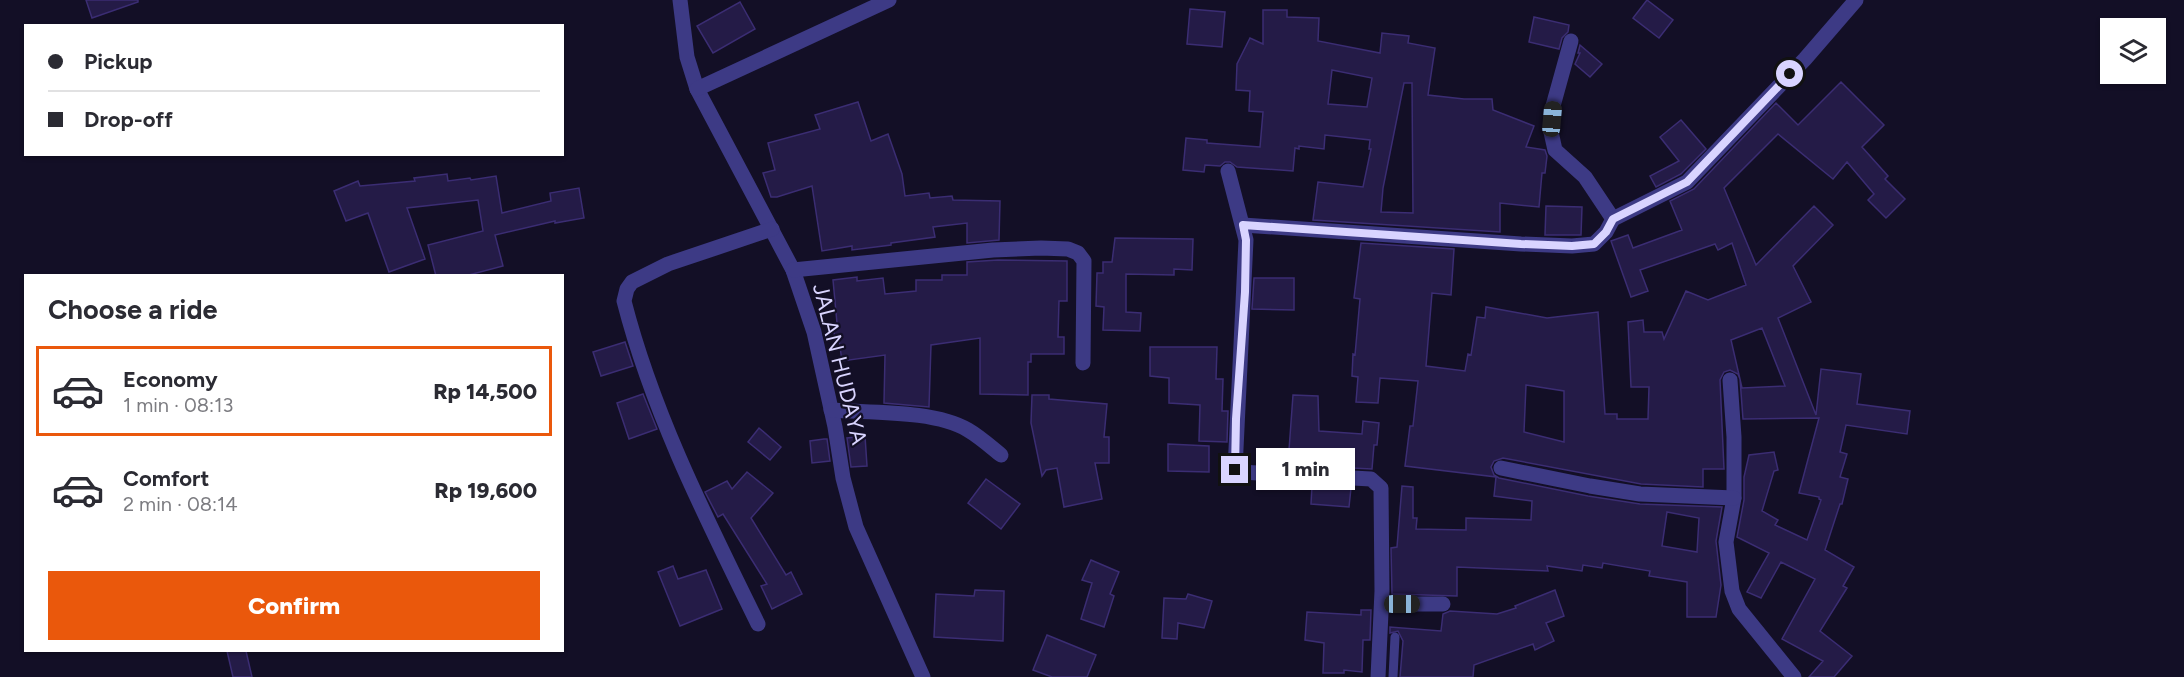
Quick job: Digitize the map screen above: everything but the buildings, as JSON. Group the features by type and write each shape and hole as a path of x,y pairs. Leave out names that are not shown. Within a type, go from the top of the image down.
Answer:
{"street":[{"name":"JALAN HUDAYA","path":"680,0 687,57 697,89 793,270 814,332 843,478 856,527 923,677"},
{"path":"697,89 889,0"},
{"path":"1243,225 1572,246 1594,244 1606,232 1613,219 1687,182 1805,59 1856,0"},
{"path":"1571,41 1553,106 1551,132 1555,150 1585,177 1613,219"},
{"path":"1228,171 1246,240 1235,470 1371,479 1381,488 1382,604 1378,677"},
{"path":"758,624 692,490 650,380 624,301 632,282 668,264 772,229"},
{"path":"793,270 993,250 1068,249 1078,253 1084,261 1083,363"},
{"path":"1730,380 1734,437 1734,498 1726,542 1732,591 1739,609 1794,677"},
{"path":"831,410 931,417 968,430 1001,455"},
{"path":"1501,468 1640,494 1734,498"},
{"path":"1382,604 1443,604"}],"lane":[{"path":"1393,677 1395,637"}],"route":[{"path":"1235,470 1236,419 1245,292 1246,240 1243,225 1521,244 1572,246 1594,244 1606,232 1613,219 1687,182 1790,74"}]}
